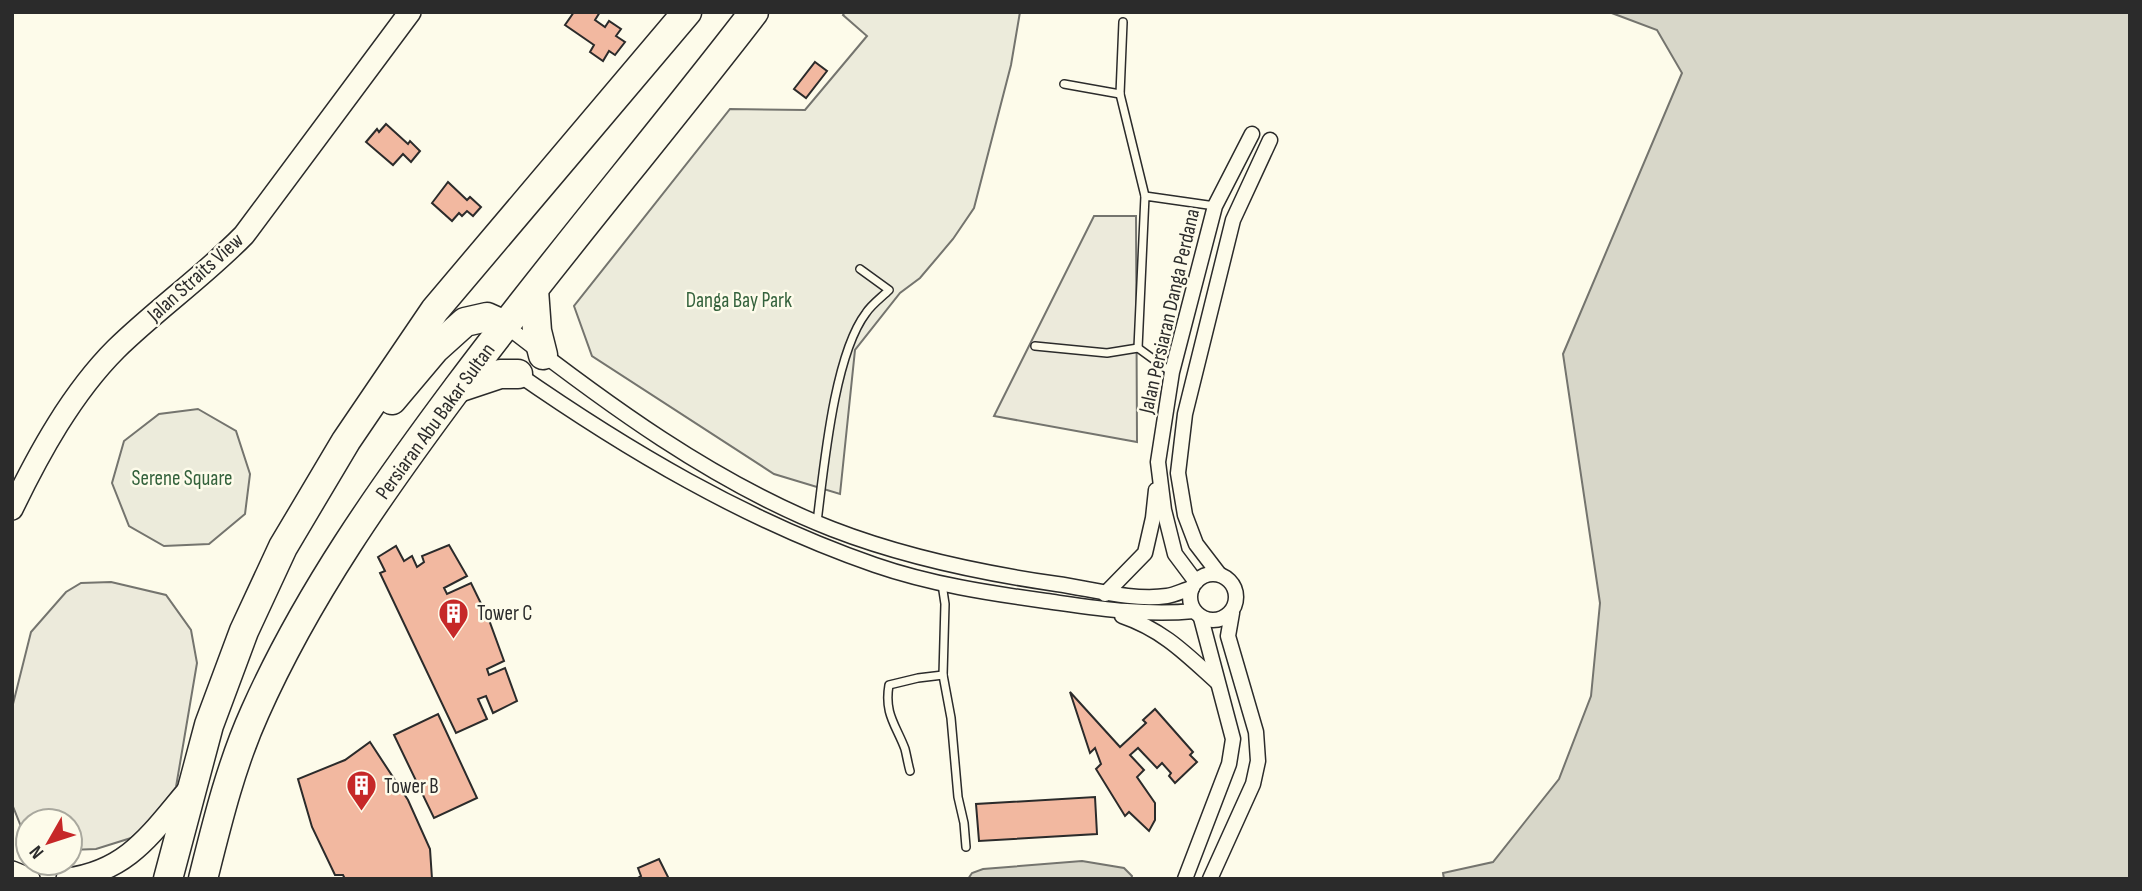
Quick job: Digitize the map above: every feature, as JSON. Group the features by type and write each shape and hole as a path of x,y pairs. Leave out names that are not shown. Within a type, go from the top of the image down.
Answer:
{"highway":[{"name":"Persiaran Abu Bakar Sultan","path":"203,879 238,755 274,671 321,584 406,457 505,325 754,12"},
{"path":"168,879 209,725 244,631 283,547 346,440 435,310 681,14"},
{"path":"486,351 473,338 465,322 465,300 476,278 573,147"},
{"path":"534,290 536,323 543,355"},
{"path":"313,497 435,349 465,322 487,317 505,325"},
{"path":"458,388 500,374 519,374"}],"street":[{"name":"Jalan Straits View","path":"12,509 25,482 82,389 114,351 150,317 220,260 244,235 410,12"},
{"name":"Jalan Persiaran Danga Perdana","path":"1194,585 1175,554 1164,509 1158,462 1172,372 1215,206 1252,134"},
{"name":"Jalan Persiaran Danga Perdana","path":"1219,574 1196,544 1185,515 1178,473 1185,414 1233,220 1270,140"},
{"path":"505,325 574,379 710,469 817,522 886,548 988,574 1080,587 1105,594 1168,596 1194,585 1206,575 1219,574 1226,578 1235,588 1237,600 1231,612 1228,636 1256,733 1258,761 1253,784 1210,879"},
{"path":"486,351 559,403 696,487 762,520 876,565 987,593 1105,611 1198,614 1211,621 1220,620 1231,612"},
{"path":"1105,594 1145,553 1153,518 1158,462"},
{"path":"1185,879 1229,764 1233,739 1198,614 1190,599 1194,585"},
{"path":"1105,611 1147,624 1218,683"},
{"path":"67,879 116,865 130,855 195,782"},
{"path":"12,872 29,879"}],"lane":[{"path":"1123,22 1120,94 1145,196 1138,348"},
{"path":"1064,84 1120,94"},
{"path":"1145,196 1215,206"},
{"path":"817,522 838,384 848,344 866,312 889,290 860,269"},
{"path":"1035,346 1107,353 1138,348 1172,372"},
{"path":"942,583 945,604 943,675 951,718 958,797 966,847"},
{"path":"910,771 904,748 890,719 886,700 889,685 943,675"}],"green space":[{"name":"Danga Bay Park","path":"845,12 1020,12 1011,65 974,208 953,239 920,278 900,293 855,350 840,494 774,474 592,356 574,306 730,109 805,110 867,36 843,15"},
{"name":"Serene Square","path":"198,409 236,431 250,474 245,514 209,544 164,546 129,526 112,483 124,441 159,414"}],"shaded area":[{"path":"1609,12 2130,12 2130,879 1444,879 1443,873 1493,862 1559,779 1591,696 1600,603 1563,354 1682,73 1657,30"},
{"path":"1094,216 1136,216 1137,442 994,416"},
{"path":"111,582 166,595 191,630 197,663 176,787 147,824 131,838 96,849 84,849 84,807 14,809 12,804 12,708 31,632 66,592 81,583"},
{"path":"1082,861 1124,868 1132,876 1131,879 968,879 972,873 983,869"}],"building":[{"path":"574,12 600,12 595,20 605,27 609,21 621,29 616,36 625,42 615,55 609,51 603,61 590,52 594,45 565,25"},
{"path":"815,62 827,71 806,98 794,89"},
{"path":"386,124 420,151 411,162 403,154 393,165 366,142 377,129 379,132"},
{"path":"448,182 467,200 470,197 481,207 473,216 467,211 462,216 459,213 452,221 432,203"},
{"name":"Tower C","path":"449,545 467,576 444,588 447,594 471,583 489,620 504,661 487,669 489,675 505,668 517,701 493,713 486,696 478,699 487,719 456,733 380,573 385,571 378,557 396,546 404,561 412,556 417,567 424,562 422,556"},
{"path":"1070,692 1120,747 1146,723 1143,720 1155,709 1193,752 1190,755 1197,762 1175,783 1162,763 1157,768 1138,748 1130,755 1144,770 1137,777 1155,803 1155,820 1149,831 1129,812 1125,816 1096,769 1101,764 1095,748 1090,753"},
{"path":"438,714 477,798 434,818 394,735"},
{"name":"Tower B","path":"370,742 408,800 430,849 432,879 345,879 343,875 335,875 312,827 298,779 345,760"},
{"path":"1095,797 1097,834 979,841 976,804"},
{"path":"659,859 669,879 636,879 641,876 638,868"}],"place":[{"name":"Tower C","path":"454,640"},
{"name":"Tower B","path":"361,813"}]}
